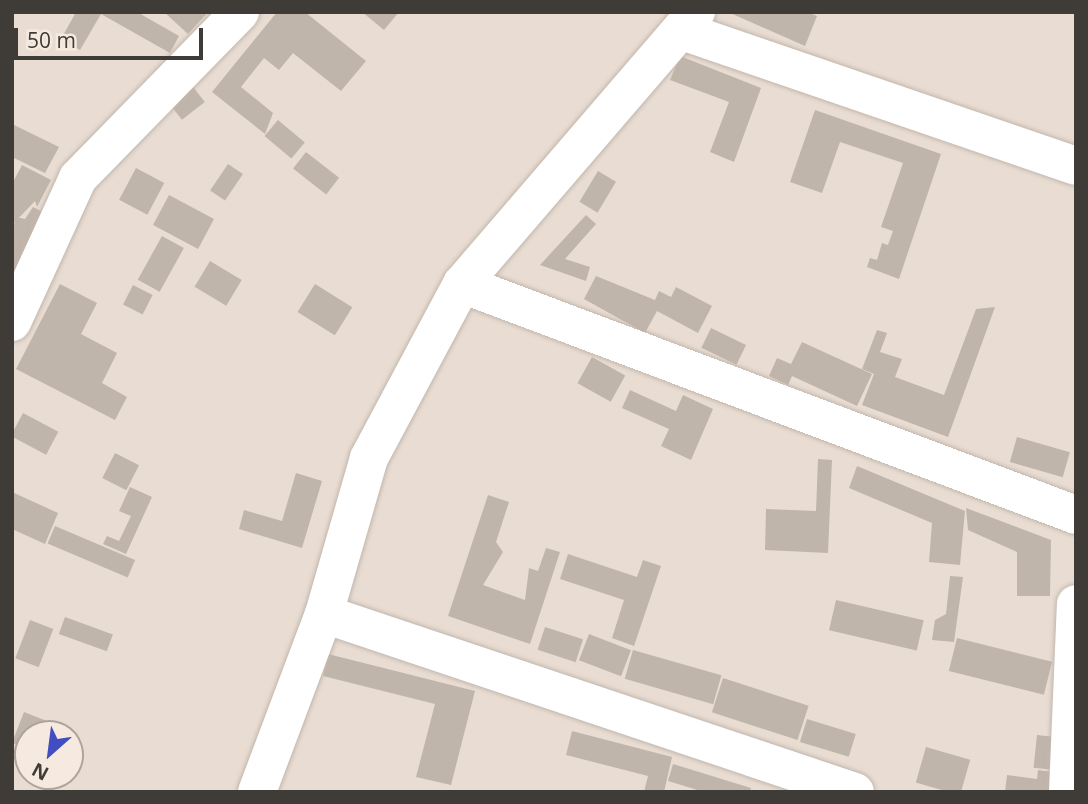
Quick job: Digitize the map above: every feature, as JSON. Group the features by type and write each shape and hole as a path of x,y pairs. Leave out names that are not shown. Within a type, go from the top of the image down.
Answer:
{"street":[{"path":"12,322 78,178 240,12"},
{"path":"257,792 324,614 369,458 462,284 689,21 1076,166"},
{"path":"462,284 1076,514"},
{"path":"1071,775 1076,604"},
{"path":"324,614 855,792"}],"building":[{"path":"76,12 137,12 179,36 170,53 101,14 80,50 61,39"},
{"path":"164,12 208,12 188,34"},
{"path":"277,12 305,12 366,61 341,91 293,53 279,70 264,58 241,87 273,113 265,134 212,92"},
{"path":"362,12 399,12 384,30"},
{"path":"728,12 807,12 817,16 805,46"},
{"path":"680,56 761,88 734,162 710,152 729,102 670,80"},
{"path":"190,83 205,102 182,120 167,101"},
{"path":"815,110 941,154 899,279 867,267 870,258 877,260 882,243 888,245 893,231 881,227 903,163 840,142 822,193 790,182"},
{"path":"278,120 305,142 291,159 265,136"},
{"path":"12,124 59,147 45,173 12,157"},
{"path":"306,152 339,178 326,194 293,169"},
{"path":"228,164 243,174 225,201 210,191"},
{"path":"22,165 51,180 37,207 35,201 12,225 12,184"},
{"path":"136,168 164,183 147,215 119,200"},
{"path":"598,171 616,182 597,213 579,202"},
{"path":"169,195 214,219 198,249 153,225"},
{"path":"33,207 41,211 17,300 12,299 12,233 16,217 25,219"},
{"path":"586,215 596,224 565,259 590,267 586,281 540,265"},
{"path":"162,236 184,248 160,292 138,280"},
{"path":"210,261 242,280 226,306 195,287"},
{"path":"596,276 655,300 659,291 671,297 676,287 712,306 698,333 657,311 645,333 584,299"},
{"path":"60,284 97,303 81,334 117,353 102,383 127,397 115,420 16,369"},
{"path":"315,284 352,307 335,335 298,312"},
{"path":"133,285 153,295 143,315 123,305"},
{"path":"995,307 948,437 862,405 874,374 862,369 877,330 887,333 880,352 902,359 895,377 944,395 976,309"},
{"path":"711,328 746,345 736,365 701,348"},
{"path":"802,342 872,374 857,406 792,376 788,385 769,376 777,358 791,364"},
{"path":"592,357 625,375 611,402 577,383"},
{"path":"630,390 676,411 683,395 713,409 691,460 661,446 669,429 622,408"},
{"path":"23,413 58,432 46,455 12,437"},
{"path":"1017,437 1070,452 1063,477 1010,462"},
{"path":"115,453 139,465 126,490 102,478"},
{"path":"818,459 832,460 828,553 765,550 766,509 816,511"},
{"path":"857,466 965,511 960,565 929,562 932,523 849,488"},
{"path":"296,473 322,481 302,548 239,529 244,510 282,521"},
{"path":"130,487 152,497 126,554 103,544 107,536 119,541 131,516 119,511"},
{"path":"12,492 58,513 45,544 12,529"},
{"path":"488,495 509,502 496,542 503,552 483,585 525,600 529,568 538,571 546,548 560,552 530,644 448,616"},
{"path":"966,508 1051,540 1050,596 1017,596 1017,552 968,530"},
{"path":"55,526 135,560 128,577 48,543"},
{"path":"568,554 637,577 643,560 661,566 634,646 612,638 624,600 560,579"},
{"path":"950,576 963,577 954,642 932,640 935,620 946,614"},
{"path":"836,600 924,620 917,650 829,630"},
{"path":"65,617 113,634 107,651 59,634"},
{"path":"30,620 53,629 39,667 15,658"},
{"path":"545,627 583,639 576,662 538,650"},
{"path":"589,634 631,650 621,676 579,660"},
{"path":"957,638 1052,662 1044,695 949,671"},
{"path":"633,650 721,675 713,704 625,679"},
{"path":"328,654 475,691 451,785 416,777 435,704 323,676"},
{"path":"723,678 809,706 797,740 712,712"},
{"path":"24,712 44,720 21,720"},
{"path":"807,719 856,734 849,757 800,742"},
{"path":"572,731 672,757 664,792 644,792 648,776 566,755"},
{"path":"1037,735 1056,737 1052,770 1034,768"},
{"path":"926,747 970,760 961,792 949,792 916,783"},
{"path":"673,764 751,788 750,792 704,792 668,781"},
{"path":"1038,770 1052,772 1050,792 1005,792 1007,775 1037,779"}]}
